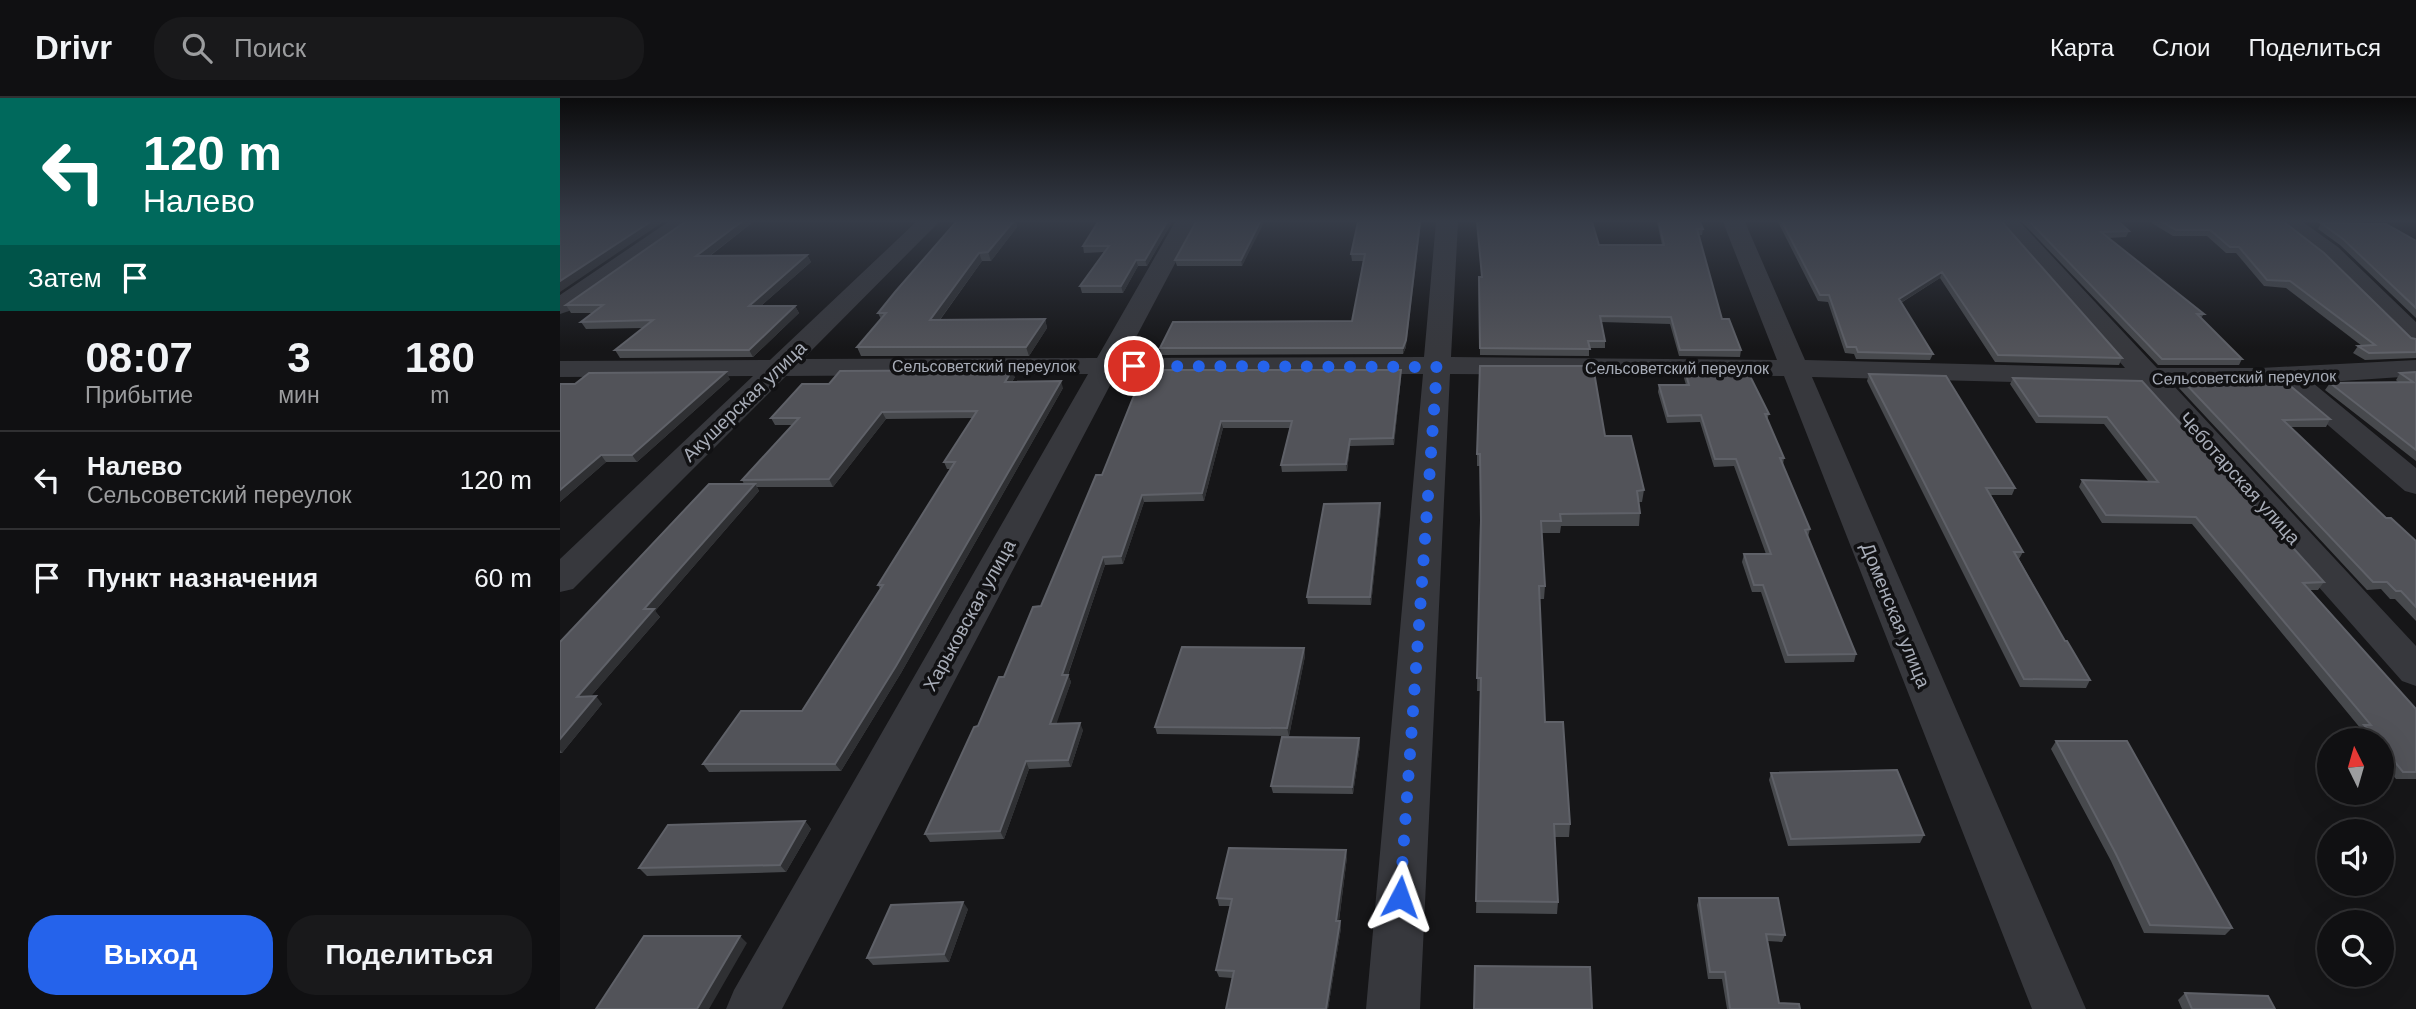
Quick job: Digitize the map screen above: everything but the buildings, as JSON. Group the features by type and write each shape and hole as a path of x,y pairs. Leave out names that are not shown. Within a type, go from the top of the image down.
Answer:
{"street":[{"path":"560,306 620,265"},
{"name":"Акушерская улица","path":"560,580 884,265"},
{"name":"Харьковская улица","path":"752,1009 1163,265"},
{"path":"1392,1009 1444,265"},
{"name":"Доменская улица","path":"1751,265 2059,1009"},
{"name":"Чеботарская улица","path":"2046,265 2416,671"},
{"path":"2343,265 2416,336"},
{"name":"Сельсоветский переулок","path":"560,369 1107,366 1794,368 2149,379 2289,377 2416,368"},
{"path":"2289,377 2416,484"}],"route":[{"path":"1134,366 1437,367 1400,897"}]}
